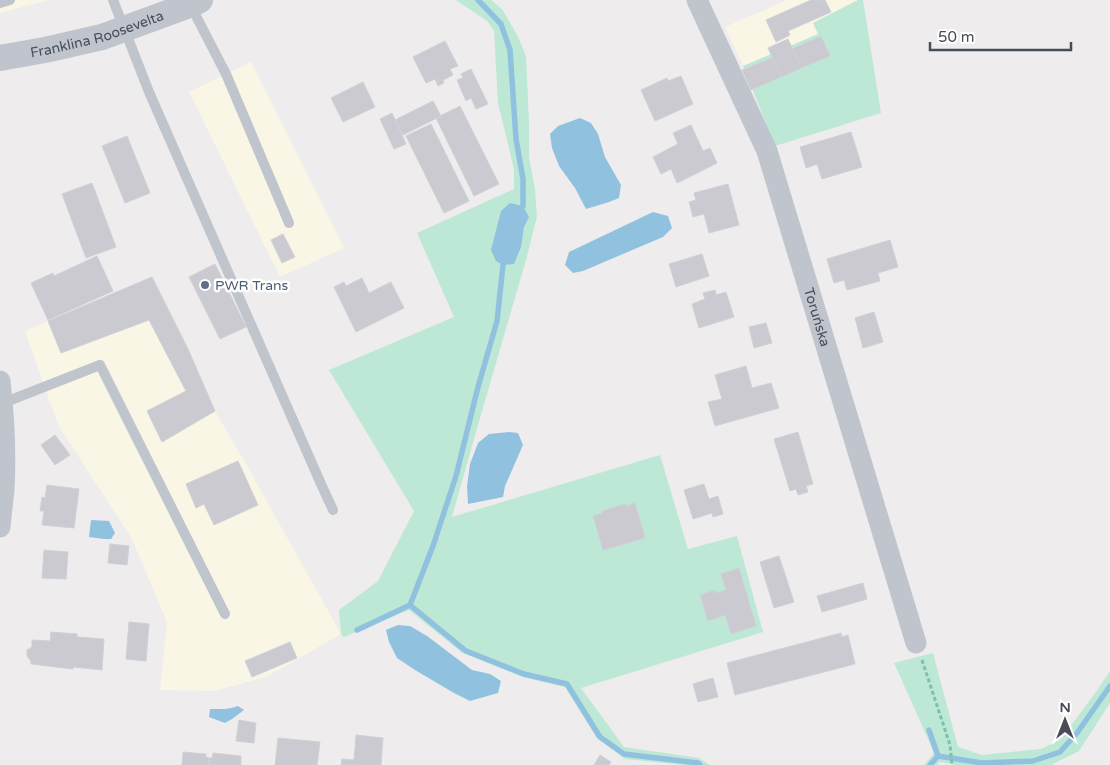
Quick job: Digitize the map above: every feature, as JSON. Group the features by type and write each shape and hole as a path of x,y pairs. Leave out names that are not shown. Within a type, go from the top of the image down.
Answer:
{"street":[{"name":"Toruńska","path":"697,0 766,150 916,643"},
{"name":"Franklina Roosevelta","path":"1,55 45,50 102,36 125,29 194,1"},
{"path":"0,381 3,403 4,440 4,488 0,527"}],"lane":[{"path":"0,3 10,0"},
{"path":"113,0 157,110 334,510"},
{"path":"194,1 196,16 226,74 289,223"},
{"path":"3,403 100,365 225,614"}],"path":[{"path":"916,643 950,745 952,765"}],"shaded area":[{"path":"0,0 49,0 0,13"},
{"path":"787,0 858,0 813,23 818,34 743,66 725,27"},
{"path":"251,62 344,248 280,277 189,92"},
{"path":"152,277 215,411 341,634 266,677 214,691 160,690 167,622 132,539 58,425 25,331"}],"green space":[{"path":"456,0 491,0 502,9 517,35 526,56 529,157 535,189 537,217 452,517 660,455 688,549 737,536 763,632 581,688 624,747 699,758 710,765 685,765 625,759 596,737 565,687 522,677 461,652 409,610 344,637 341,634 339,610 378,581 414,511 329,370 454,317 417,233 514,189 514,169 498,103 494,31 487,21"},
{"path":"858,0 863,0 881,113 775,146 743,66 818,34 813,23"},
{"path":"933,653 958,747 982,755 1041,749 1061,739 1110,671 1110,703 1079,751 1051,765 956,765 940,762 937,765 924,765 934,753 894,663"}],"water":[{"path":"580,118 591,123 598,134 605,157 621,185 619,198 586,209 575,188 559,166 552,148 550,134 558,126"},
{"path":"510,203 523,206 529,217 524,227 521,247 514,264 503,265 496,261 491,250 501,211"},
{"path":"653,212 668,216 672,228 663,237 583,271 573,273 565,265 569,252"},
{"path":"518,433 523,445 505,486 503,497 468,504 467,486 470,464 478,443 489,434"},
{"path":"91,520 109,521 115,533 111,539 89,537"},
{"path":"398,625 410,626 427,636 472,670 490,674 501,681 498,693 470,701 397,658 389,642 386,630"},
{"path":"238,706 244,710 225,723 209,717 210,709 228,709"}],"building":[{"path":"811,0 825,0 831,12 788,31 790,35 776,42 766,20"},
{"path":"821,36 830,56 801,68 792,49"},
{"path":"788,39 801,68 781,77 768,48"},
{"path":"445,41 458,66 450,69 453,75 443,80 444,83 438,86 435,79 426,83 413,57"},
{"path":"772,58 781,77 751,90 742,70"},
{"path":"471,69 488,104 476,109 471,98 466,101 457,80 463,78 461,74"},
{"path":"681,76 693,104 655,121 641,90 667,78 668,81"},
{"path":"363,82 375,107 343,122 331,98"},
{"path":"433,101 441,116 403,135 395,120"},
{"path":"460,106 499,184 474,196 436,118"},
{"path":"392,113 406,144 394,149 380,119"},
{"path":"431,124 469,201 444,213 406,136"},
{"path":"691,125 703,151 710,148 717,163 677,183 671,169 661,174 653,157 678,144 673,133"},
{"path":"851,132 862,167 822,179 817,164 806,168 800,147"},
{"path":"127,136 150,193 125,203 102,146"},
{"path":"92,183 116,247 86,258 62,194"},
{"path":"728,184 739,225 709,233 704,214 693,217 689,202 696,200 694,193"},
{"path":"283,234 295,257 282,263 271,240"},
{"path":"890,240 898,267 878,273 880,281 847,290 844,280 834,283 827,259"},
{"path":"702,254 709,276 676,287 669,264"},
{"path":"97,256 113,291 48,320 31,283 53,273 54,276"},
{"path":"215,264 246,327 220,339 189,277"},
{"path":"152,277 188,349 215,411 162,442 147,411 186,391 149,320 61,353 48,321"},
{"path":"362,278 369,293 391,282 404,308 356,332 334,287 344,282 346,286"},
{"path":"715,290 716,295 726,292 734,317 699,328 692,304 705,299 703,293"},
{"path":"874,312 883,342 863,348 855,318"},
{"path":"766,323 772,343 754,348 749,327"},
{"path":"746,366 752,388 771,383 779,408 715,426 708,402 722,399 715,375"},
{"path":"798,432 813,484 806,486 808,492 798,495 796,489 790,491 774,439"},
{"path":"55,435 70,455 55,465 41,445"},
{"path":"238,461 258,505 214,525 204,504 196,508 186,484"},
{"path":"704,484 709,499 718,496 723,514 713,517 712,513 693,519 684,490"},
{"path":"47,485 79,489 74,528 42,525 44,511 40,511 42,497 45,498"},
{"path":"635,503 645,538 603,550 593,516 602,513 602,511"},
{"path":"110,544 129,546 127,565 108,563"},
{"path":"44,550 68,552 66,579 42,578"},
{"path":"779,556 794,602 774,608 760,562"},
{"path":"739,568 756,626 731,634 725,615 708,621 700,595 715,590 716,593 726,590 721,574"},
{"path":"863,583 867,599 822,612 817,596"},
{"path":"129,622 149,624 146,661 126,659"},
{"path":"51,632 77,634 77,637 104,639 102,670 31,664 27,656 27,650 32,647 32,640 50,641"},
{"path":"841,633 842,637 848,635 855,664 735,695 727,663"},
{"path":"290,642 297,658 252,677 245,661"},
{"path":"713,678 718,697 698,702 693,684"},
{"path":"239,720 256,723 254,743 236,741"},
{"path":"356,735 383,738 381,765 341,765 342,759 354,760"},
{"path":"278,738 320,742 317,765 275,765"},
{"path":"183,752 206,754 206,757 209,758 209,765 182,765"},
{"path":"213,753 241,756 241,765 209,765 209,758 212,758"},
{"path":"600,755 611,762 609,765 594,765"}],"waterway":[{"path":"478,0 501,24 510,50 516,139 523,179 523,206"},
{"path":"357,630 410,605 433,546 456,476 497,321 503,265"},
{"path":"410,605 466,651 524,674 567,684 600,737 624,754 698,763 700,765"},
{"path":"930,765 938,756 982,763 1033,761 1060,752 1077,733 1110,686"},
{"path":"929,730 938,756"}],"place":[{"name":"PWR Trans","path":"205,285"}]}
